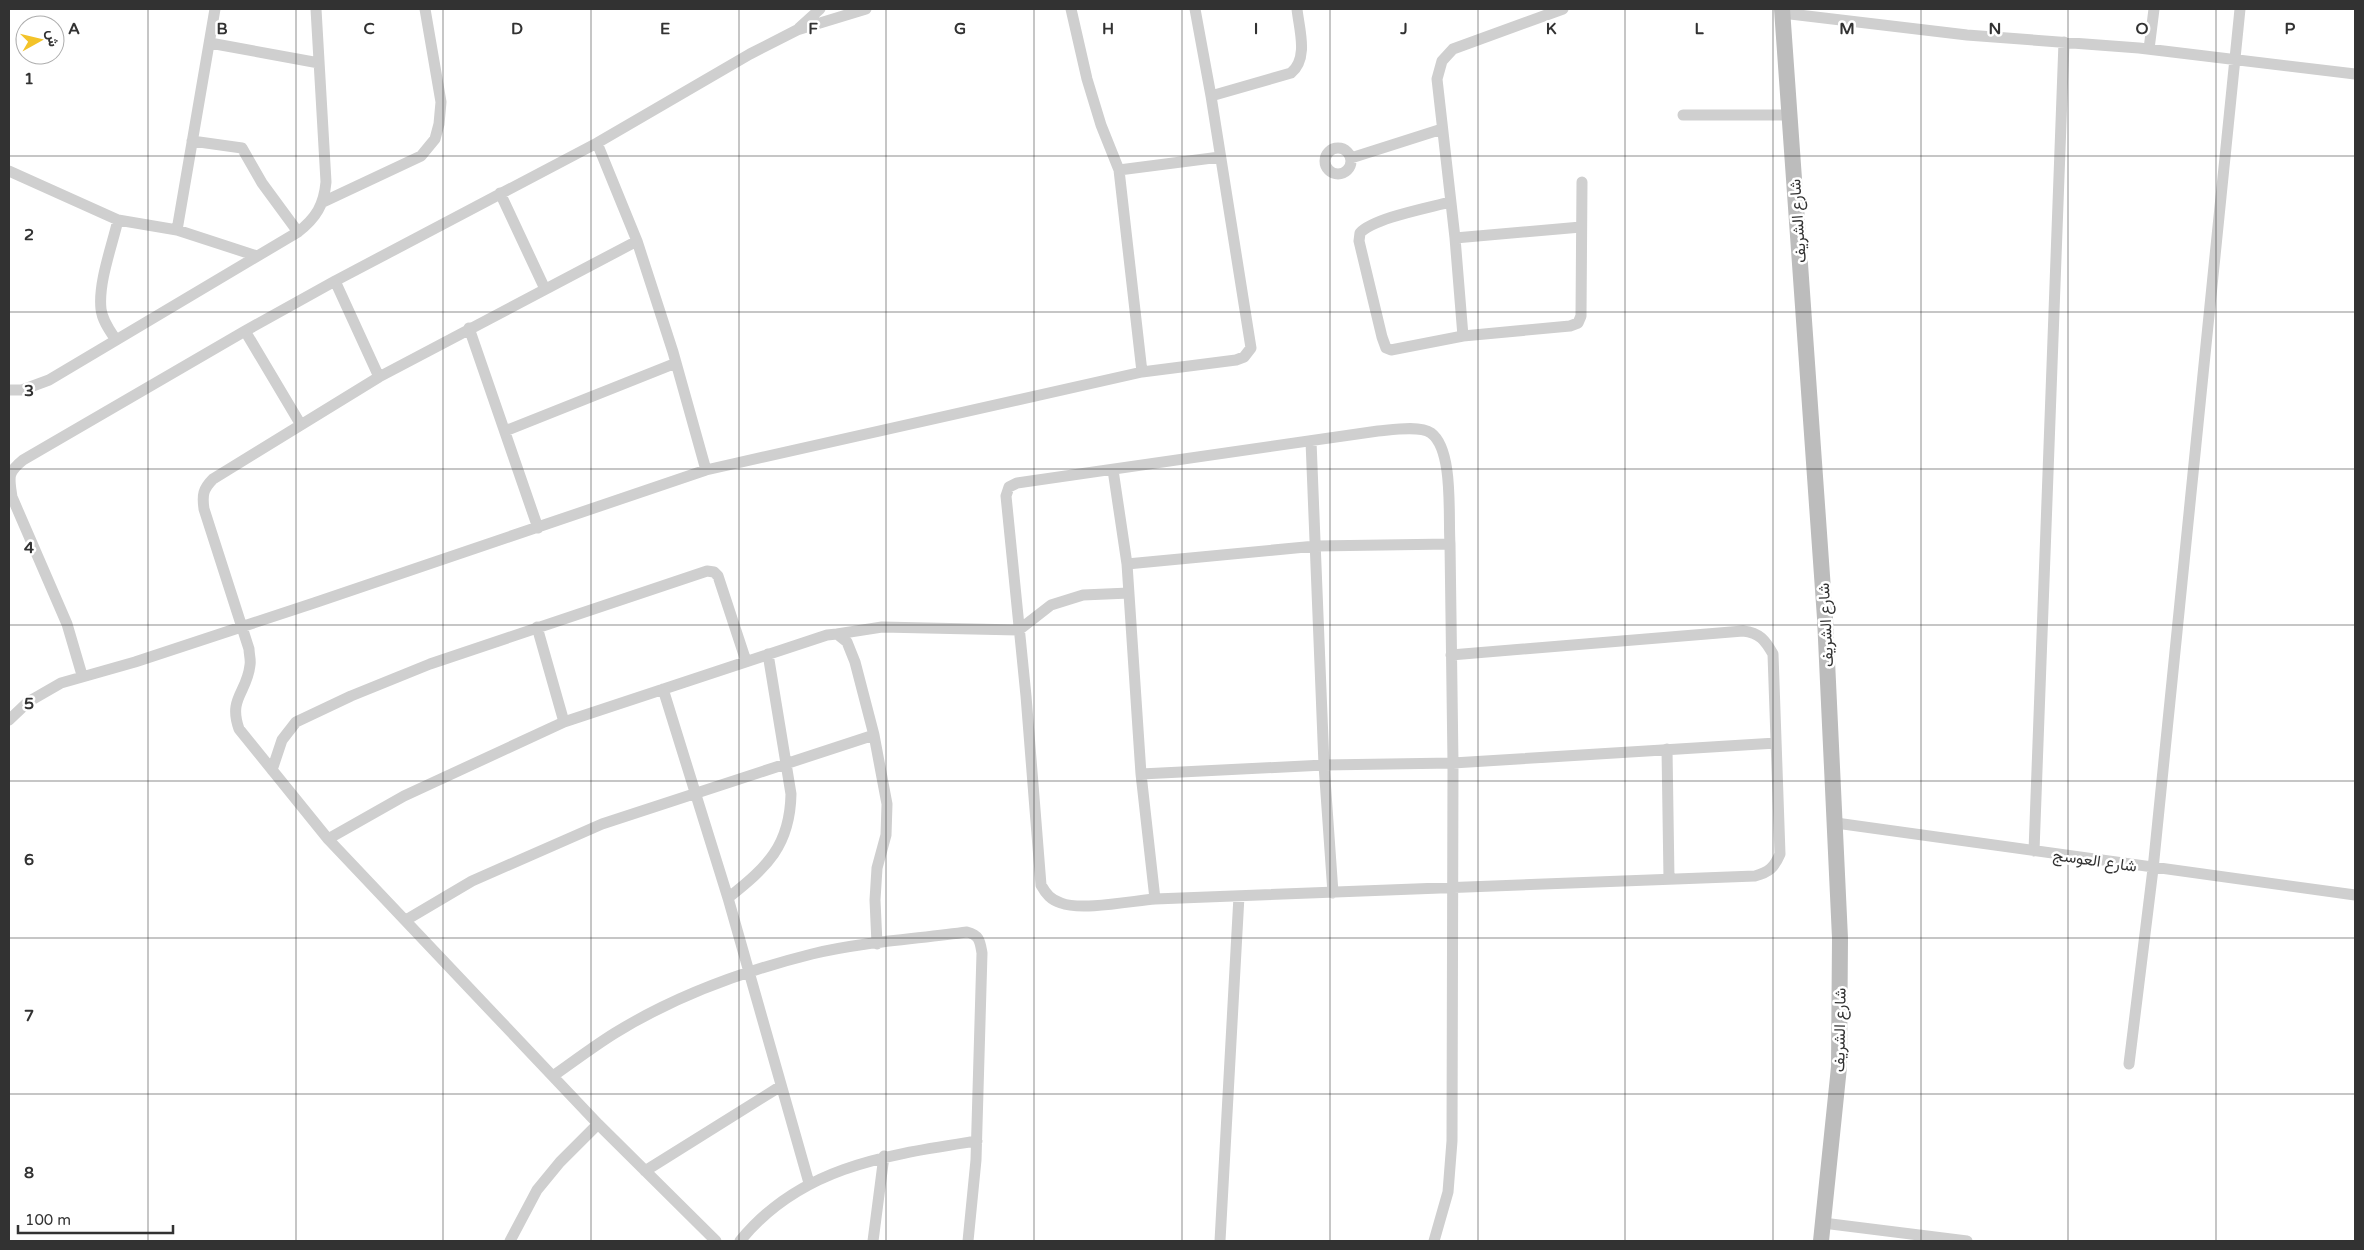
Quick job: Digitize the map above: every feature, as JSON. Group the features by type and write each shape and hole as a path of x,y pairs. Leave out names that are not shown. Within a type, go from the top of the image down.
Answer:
{"main road":[{"name":"شارع الشريف","path":"1782,11 1824,608 1836,823 1840,938 1839,1067 1821,1241"}],"street":[{"path":"177,230 215,9"},
{"path":"9,390 22,390 49,380 298,232 318,214 323,202 326,182 316,9"},
{"path":"323,202 421,156 435,139 439,124 440,102 425,9"},
{"path":"797,30 820,9"},
{"path":"82,675 67,624 12,497 9,478 12,470 30,456 245,331 335,281 597,143 750,54 797,30 866,9"},
{"path":"1071,9 1087,79 1101,125 1119,170 1142,372"},
{"path":"9,720 28,702 46,690 82,675 135,662 706,470 1142,372 1236,360 1244,357 1251,348 1211,96 1195,9"},
{"path":"1211,96 1291,72 1297,67 1301,61 1302,50 1297,9"},
{"path":"1463,336 1455,238 1437,78 1442,61 1453,49 1563,9"},
{"path":"2150,49 2154,9"},
{"path":"2129,1064 2153,868 2240,9"},
{"path":"1782,11 1967,35 2150,49 2355,74"},
{"path":"2034,851 2064,42"},
{"path":"210,43 319,63"},
{"path":"1683,115 1789,115"},
{"path":"1351,158 1442,128"},
{"path":"192,141 242,148 262,183 298,232"},
{"path":"597,143 637,242 676,363 706,470"},
{"path":"1119,170 1220,157"},
{"path":"9,171 118,220 177,230 257,256"},
{"path":"1450,202 1365,228 1360,233 1359,241 1386,348 1391,350 1463,336 1570,326 1578,322 1581,316 1582,182"},
{"path":"500,193 545,289"},
{"path":"116,340 103,315 101,296 118,220"},
{"path":"1455,238 1581,227"},
{"path":"637,242 469,328 379,377 213,479 206,486 202,495 204,509 249,649 250,665 246,682 236,700 234,716 240,729 328,838 598,1124 716,1241"},
{"path":"335,281 379,377"},
{"path":"469,328 538,528"},
{"path":"245,331 301,425"},
{"path":"505,431 676,363"},
{"path":"1434,1241 1448,1192 1452,1141 1452,888 1453,763 1451,655 1450,544 1446,458 1440,443 1430,432 1412,429 1378,431 1017,483 1009,487 1006,496 1041,885 1052,899 1062,904 1077,906 1155,899 1333,893 1452,888 1669,879 1755,876 1769,872 1775,865 1780,854 1773,654 1764,639 1754,632 1743,631 1451,655"},
{"path":"1311,441 1324,765 1333,893"},
{"path":"1114,470 1127,564 1141,774 1155,899"},
{"path":"1127,564 1316,546 1450,544"},
{"path":"272,770 282,740 296,722 307,716 430,664 707,571 714,572 718,576 746,661"},
{"path":"328,838 404,796 564,722 827,635 882,627 1019,630 1051,605 1083,595 1128,593"},
{"path":"537,627 564,722"},
{"path":"837,634 847,642 855,662 874,735 888,819 877,868 875,900 877,944"},
{"path":"728,898 747,883 782,843 790,812 791,794 768,654"},
{"path":"663,689 728,898 809,1184"},
{"path":"406,920 472,882 593,828 696,792 874,735"},
{"path":"1141,774 1324,765 1453,763 1776,743"},
{"path":"1666,750 1669,879"},
{"name":"شارع العوسج","path":"1836,823 2355,895"},
{"path":"1220,1241 1239,896"},
{"path":"552,1076 615,1033 648,1015 695,992 748,973 814,954 967,932 974,934 979,938 982,954 977,1140 968,1241"},
{"path":"645,1171 781,1086"},
{"path":"510,1241 537,1190 560,1162 598,1124"},
{"path":"740,1241 765,1216 809,1184 884,1156 977,1140"},
{"path":"873,1241 884,1156"},
{"path":"1823,1224 1967,1241"}]}
